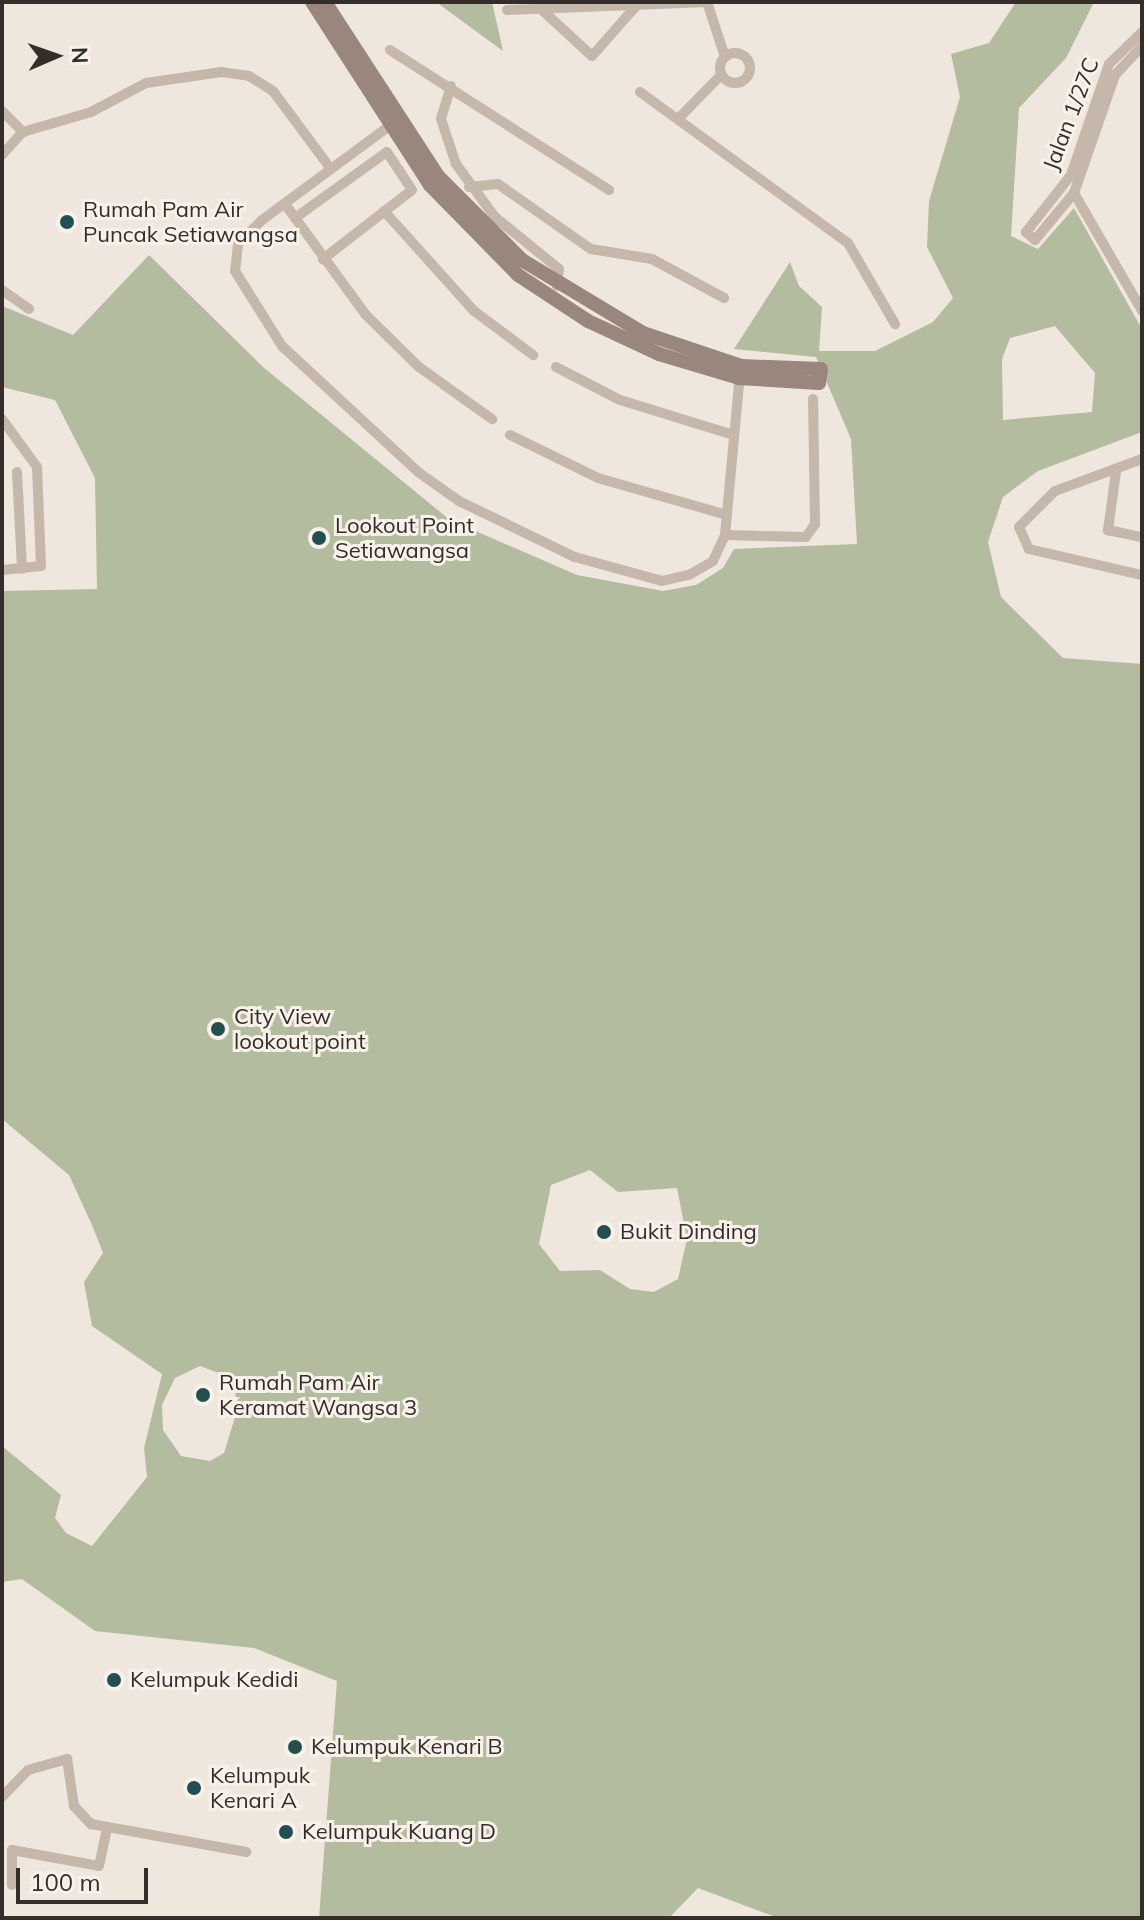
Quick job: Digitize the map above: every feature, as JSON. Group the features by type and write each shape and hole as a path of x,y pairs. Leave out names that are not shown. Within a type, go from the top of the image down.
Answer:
{"street":[{"path":"312,2 396,121 475,217 557,286 643,333 740,372"},
{"path":"325,2 430,185 518,275 624,339 740,372"},
{"path":"507,10 707,2 725,57 721,75 678,119"},
{"path":"541,9 592,56 637,5"},
{"name":"Jalan 1/27C","path":"1142,32 1109,64 1071,175 1026,232 1035,240 1074,193 1115,75 1142,46"},
{"path":"390,50 451,86 609,190"},
{"path":"721,75 731,83 748,76 743,56 725,57"},
{"path":"2,155 23,132 91,112 146,83 221,72 249,76 273,91 331,169"},
{"path":"451,86 443,132 469,187 559,269 557,286"},
{"path":"640,92 848,243 895,324"},
{"path":"2,111 23,132"},
{"path":"396,121 285,204 238,244 235,271 245,292 282,346 418,472 515,531 662,581 713,561 725,535 740,372"},
{"path":"297,216 387,152 412,190 325,257"},
{"path":"469,187 498,184 591,249 652,259 724,298"},
{"name":"Jalan 1/27C","path":"1074,193 1137,295 1142,311"},
{"path":"285,204 325,257 419,367 492,419"},
{"path":"384,211 474,311 533,355"},
{"path":"2,290 29,309"},
{"path":"556,367 620,400 734,435"},
{"path":"725,535 806,537 815,524 813,399"},
{"path":"2,419 37,467 41,566 2,570"},
{"path":"510,435 598,478 727,515"},
{"path":"1142,459 1116,472 1041,499 1023,518 1020,536 1029,549 1142,575"},
{"path":"17,472 22,569"},
{"path":"1116,472 1108,530 1142,537"},
{"path":"2,1797 28,1770 67,1759 79,1815 107,1827 247,1852"},
{"path":"12,1885 12,1850 99,1866 107,1827"}],"green space":[{"path":"436,2 492,2 503,51"},
{"path":"1016,2 1094,2 1066,58 1019,108 1011,236 1038,249 1074,208 1142,329 1142,432 1038,471 1003,497 988,542 1001,597 1063,658 1142,664 1142,1918 778,1918 698,1888 669,1918 319,1918 337,1681 254,1648 95,1631 22,1579 2,1582 2,1446 61,1495 55,1518 66,1533 92,1546 147,1477 144,1448 162,1374 92,1326 84,1282 103,1253 92,1225 69,1175 2,1119 2,591 97,589 95,478 55,400 2,387 2,306 73,335 149,255 263,367 450,520 577,575 663,591 696,585 723,568 734,549 857,544 851,439 816,357 734,349 790,262 799,286 822,307 819,351 875,351 933,322 953,298 927,247 929,201 960,97 951,54 989,43","holes":["1055,326 1095,373 1092,412 1003,420 1002,359 1010,338","590,1170 618,1192 677,1188 687,1239 678,1279 654,1292 630,1289 600,1270 560,1271 539,1244 551,1185","200,1366 232,1378 238,1407 224,1453 210,1461 181,1456 163,1430 162,1405 175,1378"]}],"place":[{"name":"Rumah Pam Air Puncak Setiawangsa","path":"67,222"},
{"name":"Lookout Point Setiawangsa","path":"319,538"},
{"name":"City View lookout point","path":"218,1029"},
{"name":"Bukit Dinding","path":"604,1232"},
{"name":"Rumah Pam Air Keramat Wangsa 3","path":"203,1395"},
{"name":"Kelumpuk Kedidi","path":"114,1680"},
{"name":"Kelumpuk Kenari B","path":"295,1747"},
{"name":"Kelumpuk Kenari A","path":"194,1788"},
{"name":"Kelumpuk Kuang D","path":"286,1832"}]}
